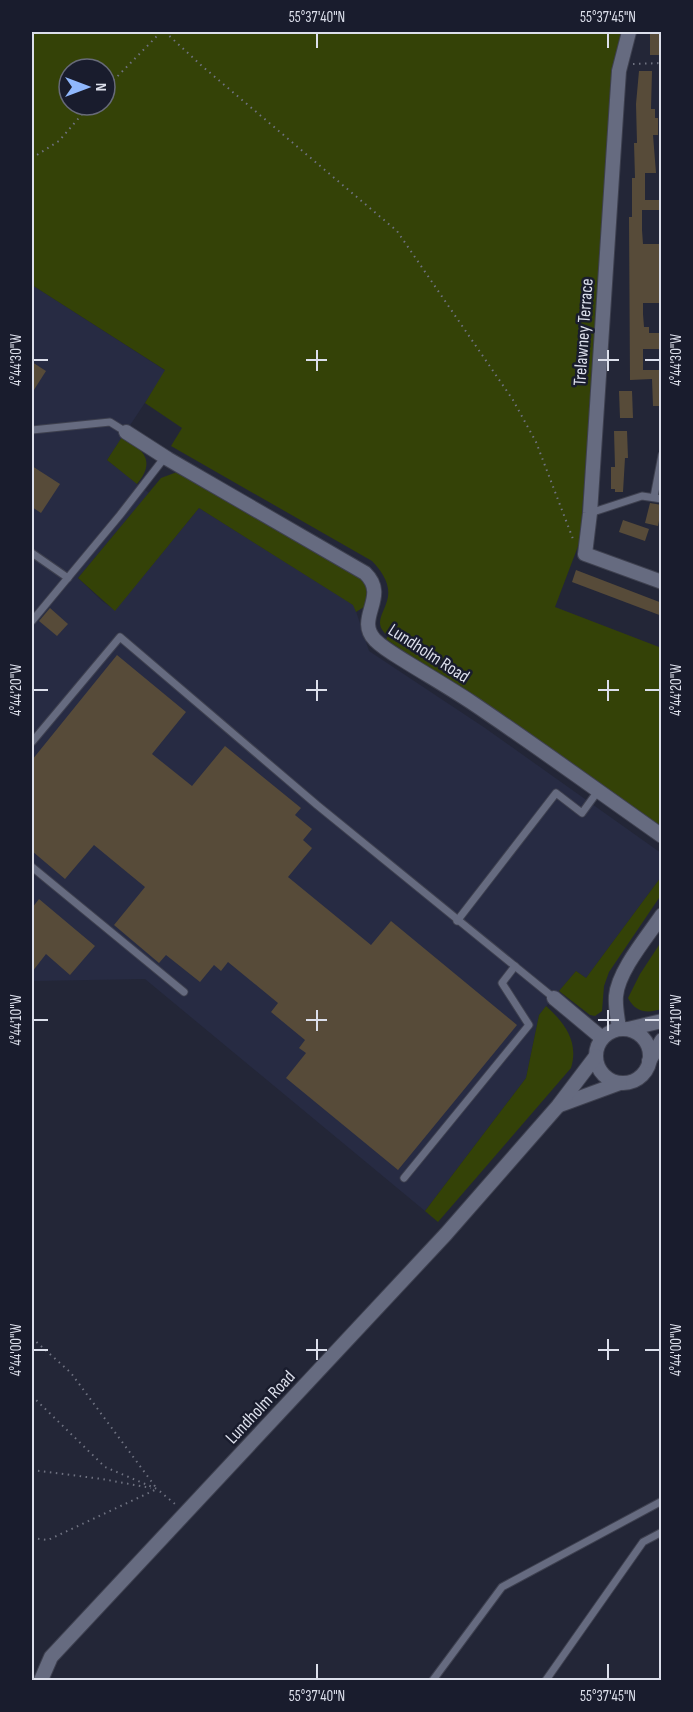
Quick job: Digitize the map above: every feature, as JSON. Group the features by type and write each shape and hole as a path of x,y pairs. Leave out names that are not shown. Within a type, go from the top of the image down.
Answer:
{"street":[{"name":"Trelawney Terrace","path":"585,554 590,513 617,99 621,64 629,32"},
{"name":"Lundholm Road","path":"126,432 366,573 376,592 368,617 370,633 374,639 387,650 469,701 662,836"},
{"path":"585,554 662,582"},
{"path":"623,1029 616,996 621,980 662,915"},
{"path":"554,998 602,1038 609,1032 662,1021"},
{"path":"623,1029 645,1039 649,1048 649,1062"},
{"name":"Lundholm Road","path":"41,1680 51,1657 430,1251 558,1106 596,1056 602,1038"},
{"name":"Lundholm Road","path":"558,1106 639,1078 662,1040"},
{"path":"596,1056 602,1073 620,1083"}],"lane":[{"path":"32,430 110,422 126,432"},
{"path":"590,513 642,496 658,498 662,455"},
{"path":"32,621 165,457"},
{"path":"32,553 68,578"},
{"path":"32,742 120,637 317,805 554,998"},
{"path":"457,921 556,793 582,813 598,792"},
{"path":"32,867 184,993"},
{"path":"404,1178 528,1025 502,983 515,966"},
{"path":"434,1680 502,1587 662,1501"},
{"path":"546,1680 643,1542 662,1533"}],"path":[{"path":"117,77 160,32"},
{"path":"165,32 397,231 513,400 539,450 573,536 574,547 585,554"},
{"path":"621,64 662,63"},
{"path":"32,158 59,141 80,117"},
{"path":"32,1338 71,1373 156,1489"},
{"path":"32,1396 105,1467 156,1489 185,1511"},
{"path":"32,1470 156,1489"},
{"path":"32,1538 48,1540 156,1489"}],"shaded area":[{"path":"32,285 166,371 107,460 149,493 78,578 102,601 115,610 199,508 354,605 369,651 485,728 661,853 661,877 586,978 576,971 539,1015 526,1078 425,1211 145,979 32,981"}],"green space":[{"path":"32,32 622,32 602,239 580,541 555,607 659,647 661,651 661,827 386,639 388,636 383,632 380,623 387,601 387,584 372,561 171,446 182,428 145,403 165,370 32,285"},
{"path":"122,437 145,457 146,469 137,484 107,460"},
{"path":"177,472 362,579 367,592 364,607 356,612 353,605 199,508 115,611 78,578 161,478"},
{"path":"661,877 661,895 609,972 604,986 602,1011 595,1016 590,1015 559,991 576,971 586,978"},
{"path":"661,942 661,1009 642,1011 628,998 640,974"},
{"path":"546,1006 559,1019 572,1041 571,1068 438,1222 425,1211 526,1078 539,1015"}],"building":[{"path":"650,32 662,32 662,55 650,55"},
{"path":"639,71 652,71 651,109 655,109 655,118 658,118 658,135 653,135 656,173 645,173 645,200 662,200 662,210 642,210 643,244 662,244 662,303 643,303 643,314 644,327 649,327 649,333 662,333 662,349 643,349 643,370 662,370 662,406 653,406 652,379 630,380 629,217 632,217 632,178 635,178 634,143 637,143 636,104"},
{"path":"32,362 46,371 32,393"},
{"path":"619,391 632,391 633,418 620,418"},
{"path":"614,431 627,431 628,458 625,458 623,492 615,492 615,489 611,489 611,467 615,467"},
{"path":"32,466 60,484 41,513 32,507"},
{"path":"650,503 662,505 658,526 645,523"},
{"path":"623,520 649,529 645,541 619,532"},
{"path":"576,570 662,603 662,616 572,582"},
{"path":"50,608 68,624 57,636 39,621"},
{"path":"117,655 186,712 152,754 192,786 225,746 301,808 295,815 312,829 303,840 312,848 288,877 371,945 391,921 517,1025 398,1170 286,1078 306,1053 299,1048 305,1040 271,1012 278,1003 228,962 221,971 214,965 200,982 166,955 159,963 114,925 145,887 94,845 65,879 32,851 32,760"},
{"path":"39,899 95,946 70,975 46,954 32,972 32,908"}]}
